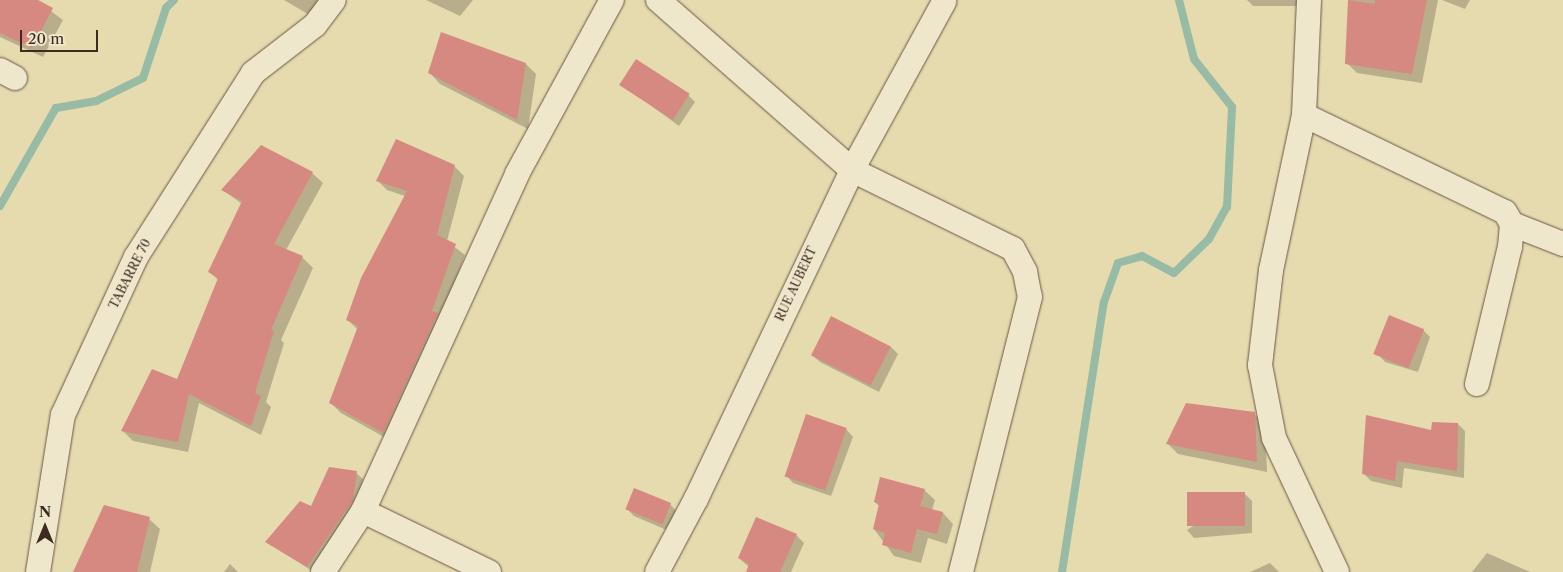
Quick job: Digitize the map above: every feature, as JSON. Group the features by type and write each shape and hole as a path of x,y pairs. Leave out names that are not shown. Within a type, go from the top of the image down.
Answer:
{"street":[{"name":"TABARRE 70","path":"38,572 63,415 136,257 253,74 315,25 334,0"},
{"path":"322,572 363,511 517,174 612,0"},
{"path":"658,0 852,170 1013,249 1025,272 1030,297 961,572"},
{"path":"1309,0 1304,115 1270,270 1260,365 1274,438 1337,572"},
{"name":"RUE AUBERT","path":"657,572 696,499 852,170 944,2"},
{"path":"1304,115 1505,212 1512,224 1510,247 1477,384"},
{"path":"1512,224 1563,244"},
{"path":"363,511 489,572"}],"building":[{"path":"0,0 38,0 53,8 32,48 0,33"},
{"path":"1348,0 1375,4 1375,0 1427,0 1412,74 1345,64"},
{"path":"441,32 526,63 517,120 428,73"},
{"path":"636,59 690,94 673,120 619,85"},
{"path":"396,139 455,165 437,235 456,244 432,311 438,313 383,433 329,403 358,326 346,320 361,278 407,191 376,181"},
{"path":"261,145 313,172 274,244 303,256 271,330 274,331 255,393 261,396 251,426 189,394 178,442 121,431 152,369 177,379 218,278 208,272 242,201 221,190"},
{"path":"1389,315 1424,329 1408,368 1373,354"},
{"path":"831,316 891,346 871,386 811,355"},
{"path":"1186,403 1255,412 1257,462 1166,444"},
{"path":"806,414 847,428 825,490 785,476"},
{"path":"1366,415 1431,430 1432,422 1458,423 1457,471 1397,461 1395,481 1362,474"},
{"path":"329,467 357,471 353,500 307,567 265,542 300,501 311,506"},
{"path":"880,477 925,489 920,506 943,512 937,534 917,529 911,553 882,545 885,533 873,529 879,504 874,502"},
{"path":"634,488 671,503 662,524 625,509"},
{"path":"1187,492 1245,492 1245,526 1187,526"},
{"path":"104,505 150,517 137,572 73,572"},
{"path":"756,517 797,534 780,572 746,572 749,564 738,558"}],"waterway":[{"path":"0,206 56,108 96,101 143,78 166,8 174,0"},
{"path":"1062,572 1104,302 1118,263 1142,256 1174,273 1209,239 1227,207 1232,107 1194,59 1179,0"}]}
